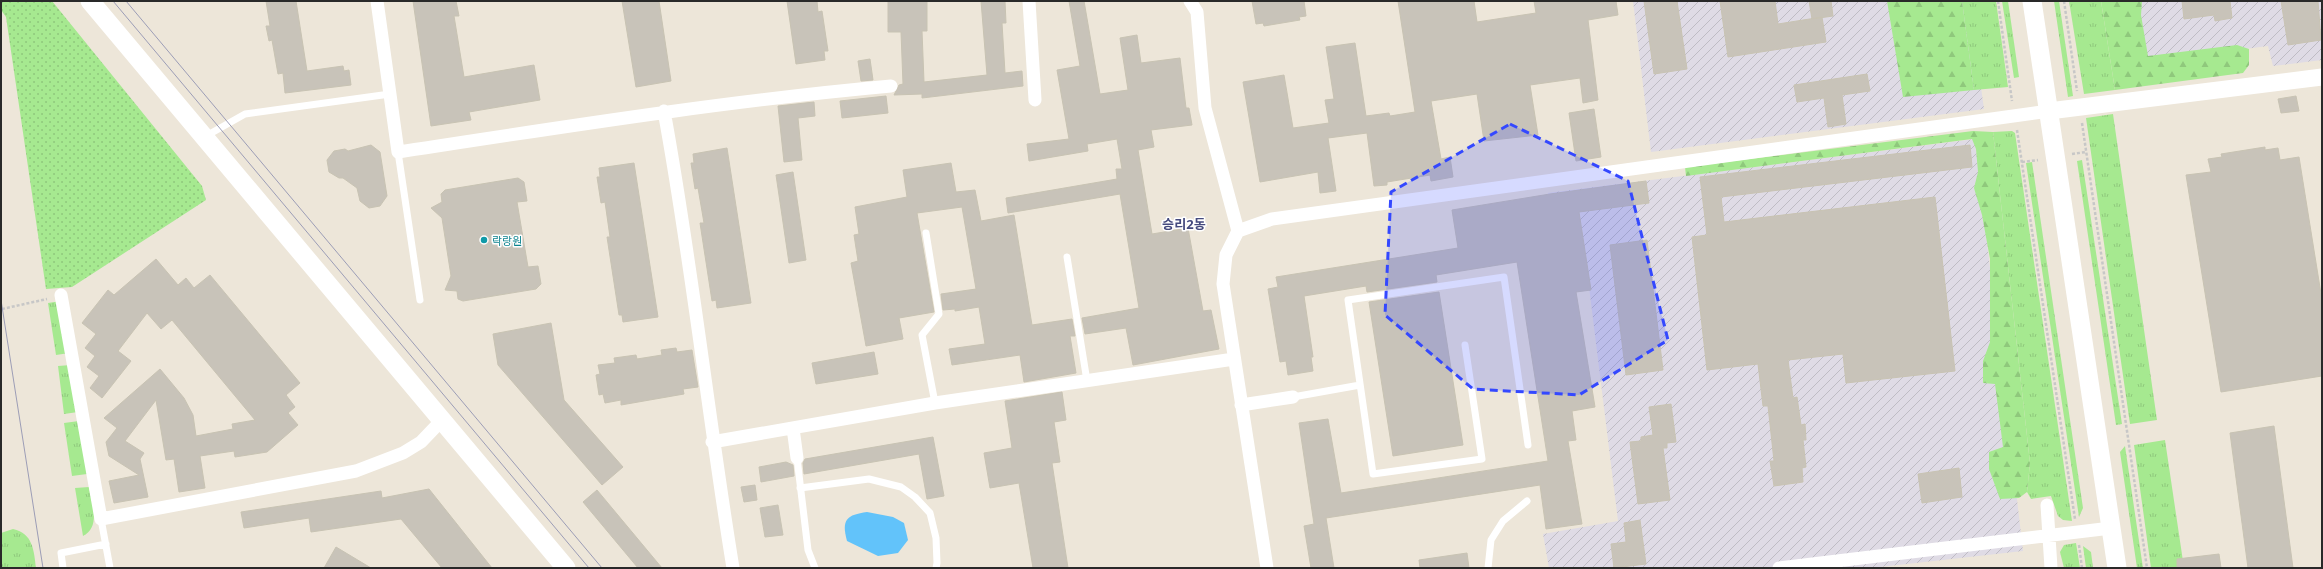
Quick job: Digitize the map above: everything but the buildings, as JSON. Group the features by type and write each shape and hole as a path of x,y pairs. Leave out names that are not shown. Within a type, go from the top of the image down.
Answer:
{"main road":[{"path":"90,1 566,568"},
{"path":"2032,1 2117,568"}],"street":[{"path":"377,1 398,152 664,111 782,96 891,86"},
{"path":"1029,1 1035,100"},
{"path":"1190,1 1197,12 1205,108 1238,231 1226,255 1223,284 1267,568"},
{"path":"1238,231 1272,219 2049,111 2322,77"},
{"path":"664,111 677,184 712,442 733,568"},
{"path":"61,295 101,518 356,471 403,453 421,442 442,420"},
{"path":"712,442 935,403 1234,359"},
{"path":"1241,405 1292,397"},
{"path":"793,428 797,458"},
{"path":"2047,506 2051,568"},
{"path":"1779,568 2111,528"}],"lane":[{"path":"204,137 245,114 390,94"},
{"path":"398,152 420,300"},
{"path":"926,233 939,314 922,335 935,403"},
{"path":"1067,257 1087,381"},
{"path":"1465,345 1482,458 1373,474 1348,300 1504,277 1528,445"},
{"path":"1292,397 1360,385"},
{"path":"797,458 808,550 815,568"},
{"path":"800,488 869,479 901,487 915,496 930,513 936,538 936,568"},
{"path":"1488,568 1491,540 1503,521 1527,501"},
{"path":"101,518 110,568"},
{"path":"62,568 61,553 106,544"}],"path":[{"path":"1998,1 2082,568"},
{"path":"2064,1 2147,568"},
{"path":"2,309 61,295"}],"highlighted area":[{"path":"1510,124 1628,181 1668,340 1579,395 1473,389 1385,315 1391,192"}],"shaded area":[{"path":"1633,1 1969,1 1984,109 1651,152"},
{"path":"2127,1 2322,1 2322,60 2273,66 2268,46 2137,63"},
{"path":"1975,139 2023,551 1871,568 1549,568 1543,534 1618,521 1582,230 1553,231 1548,193"}],"green space":[{"path":"1,1 52,1 202,186 206,200 72,287 46,289 6,17 1,10"},
{"path":"1887,1 1962,1 1974,90 1903,97"},
{"path":"1962,1 1996,1 2008,87 1974,90"},
{"path":"2002,1 2008,1 2019,77 2014,78"},
{"path":"2054,1 2059,1 2073,96 2068,97"},
{"path":"2069,1 2101,1 2115,90 2084,94"},
{"path":"2101,1 2142,1 2141,15 2148,56 2237,45 2249,49 2249,65 2243,73 2115,90"},
{"path":"2113,114 2157,420 2130,424 2086,118"},
{"path":"1973,131 1993,132 2030,463 2027,492 2019,498 2000,499 1989,469 1989,452 2003,447 1995,384 1983,383 1983,361 1990,342 1990,259 1982,215 1974,188 1978,172 1976,149 1972,139 1686,176 1685,167"},
{"path":"2012,131 2015,133 2072,521 2063,520 2058,516 2051,496 2031,499 2027,492 2030,463 1993,132"},
{"path":"2082,160 2122,424 2116,425 2077,161"},
{"path":"2032,162 2083,508 2079,517 2026,163"},
{"path":"61,301 69,353 56,355 48,303"},
{"path":"71,365 78,412 64,414 58,366"},
{"path":"79,421 87,474 72,476 64,423"},
{"path":"2165,440 2184,568 2151,568 2134,445"},
{"path":"2125,446 2143,568 2137,568 2120,452"},
{"path":"89,487 94,521 89,532 83,536 75,488"},
{"path":"13,529 25,534 29,539 33,549 36,568 1,568 1,533"},
{"path":"2076,543 2080,568 2064,568 2060,552 2064,545"},
{"path":"2083,546 2091,552 2093,568 2086,568"}],"water":[{"path":"867,512 893,517 904,523 908,540 898,553 878,556 847,541 845,534 845,523 847,519"}],"tram line":[{"path":"113,1 589,568"},
{"path":"126,1 602,568"},
{"path":"1,300 43,568"}],"place":[{"name":"락랑원","path":"484,240"}],"district":[{"name":"승리2동","path":"1184,224"}]}
